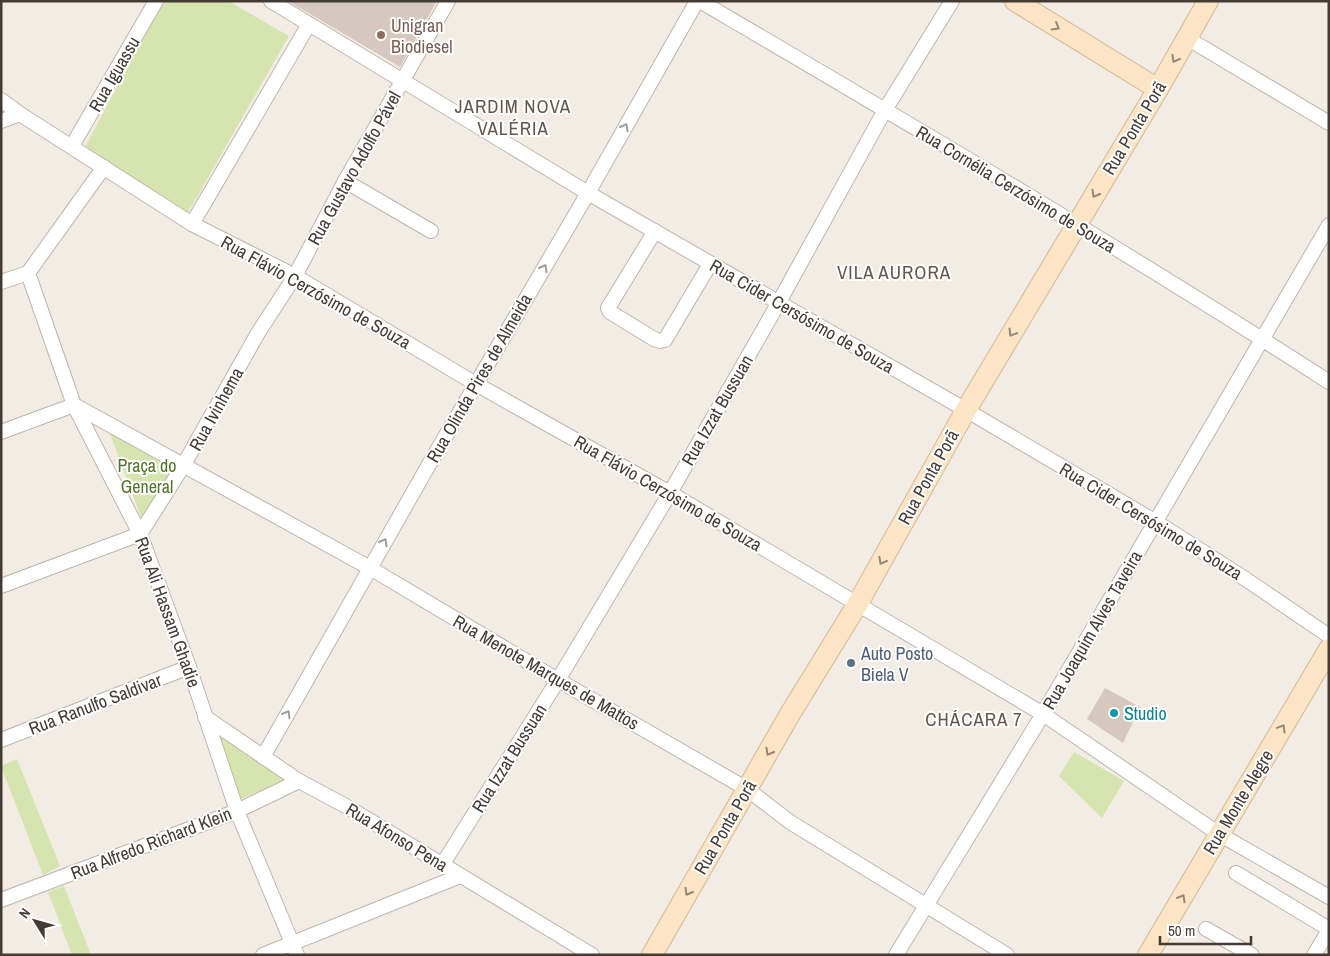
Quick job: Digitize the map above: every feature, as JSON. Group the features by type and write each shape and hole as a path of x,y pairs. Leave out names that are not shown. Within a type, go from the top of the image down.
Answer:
{"street":[{"name":"Rua Iguassu","path":"72,146 156,1"},
{"name":"Rua Cider Cersósimo de Souza","path":"272,1 588,193 966,410 1156,522 1247,580 1329,636"},
{"name":"Rua Gustavo Adolfo Pável","path":"258,333 295,276 346,180 448,1"},
{"name":"Rua Cornélia Cerzósimo de Souza","path":"698,1 885,110 1262,339 1329,382"},
{"name":"Rua Olinda Pires de Almeida","path":"263,756 698,1"},
{"name":"Rua Izzat Bussuan","path":"442,865 558,680 670,493 779,302 885,110 952,1"},
{"path":"1014,1 1158,89"},
{"name":"Rua Ponta Porã","path":"652,955 790,714 857,605 966,410 1158,89 1208,1"},
{"path":"192,224 309,24"},
{"path":"1187,38 1329,123"},
{"name":"Rua Flávio Cerzósimo de Souza","path":"1,100 192,224 295,276 476,384 670,493 1043,714 1219,834 1329,897"},
{"path":"1,121 20,114"},
{"path":"1,282 28,273 104,167"},
{"path":"346,180 431,231"},
{"name":"Rua Joaquim Alves Taveira","path":"896,955 1043,714 1329,225"},
{"path":"655,231 608,308 610,312 654,339 665,340 710,264"},
{"name":"Rua Ali Hassam Ghadie","path":"28,273 74,405 140,534 189,667 237,811 295,949"},
{"name":"Rua Ivinhema","path":"140,534 183,466 258,333"},
{"path":"1,432 74,405"},
{"name":"Rua Menote Marques de Mattos","path":"74,405 370,568 558,680 747,789 790,822 1007,955"},
{"path":"1,586 140,534"},
{"name":"Rua Monte Alegre","path":"1148,955 1329,649"},
{"name":"Rua Ranulfo Saldivar","path":"1,740 189,667"},
{"name":"Rua Afonso Pena","path":"205,717 299,781 344,805 592,955"},
{"name":"Rua Alfredo Richard Klein","path":"1,900 237,811 299,781"},
{"path":"1236,873 1329,930 1314,955"},
{"path":"263,955 295,949 460,876"},
{"path":"1206,929 1252,955"}],"green space":[{"path":"163,1 228,1 289,36 186,216 80,156"},
{"name":"Praça do General","path":"109,431 175,469 141,517"},
{"path":"210,727 290,781 237,800"},
{"path":"1074,752 1124,781 1102,818 1059,776"},
{"path":"17,759 60,866 43,875 1,766"},
{"path":"64,886 91,955 72,955 48,892"}],"building":[{"name":"Unigran Biodiesel","path":"288,1 437,1 400,67"},
{"name":"Studio","path":"1105,688 1140,707 1123,743 1087,719"}],"place":[{"name":"Unigran Biodiesel","path":"381,35"},
{"name":"Auto Posto Biela V","path":"851,663"},
{"name":"Studio","path":"1114,713"}],"district":[{"name":"JARDIM NOVA VALÉRIA","path":"513,117"},
{"name":"VILA AURORA","path":"894,272"},
{"name":"CHÁCARA 7","path":"974,719"}]}
